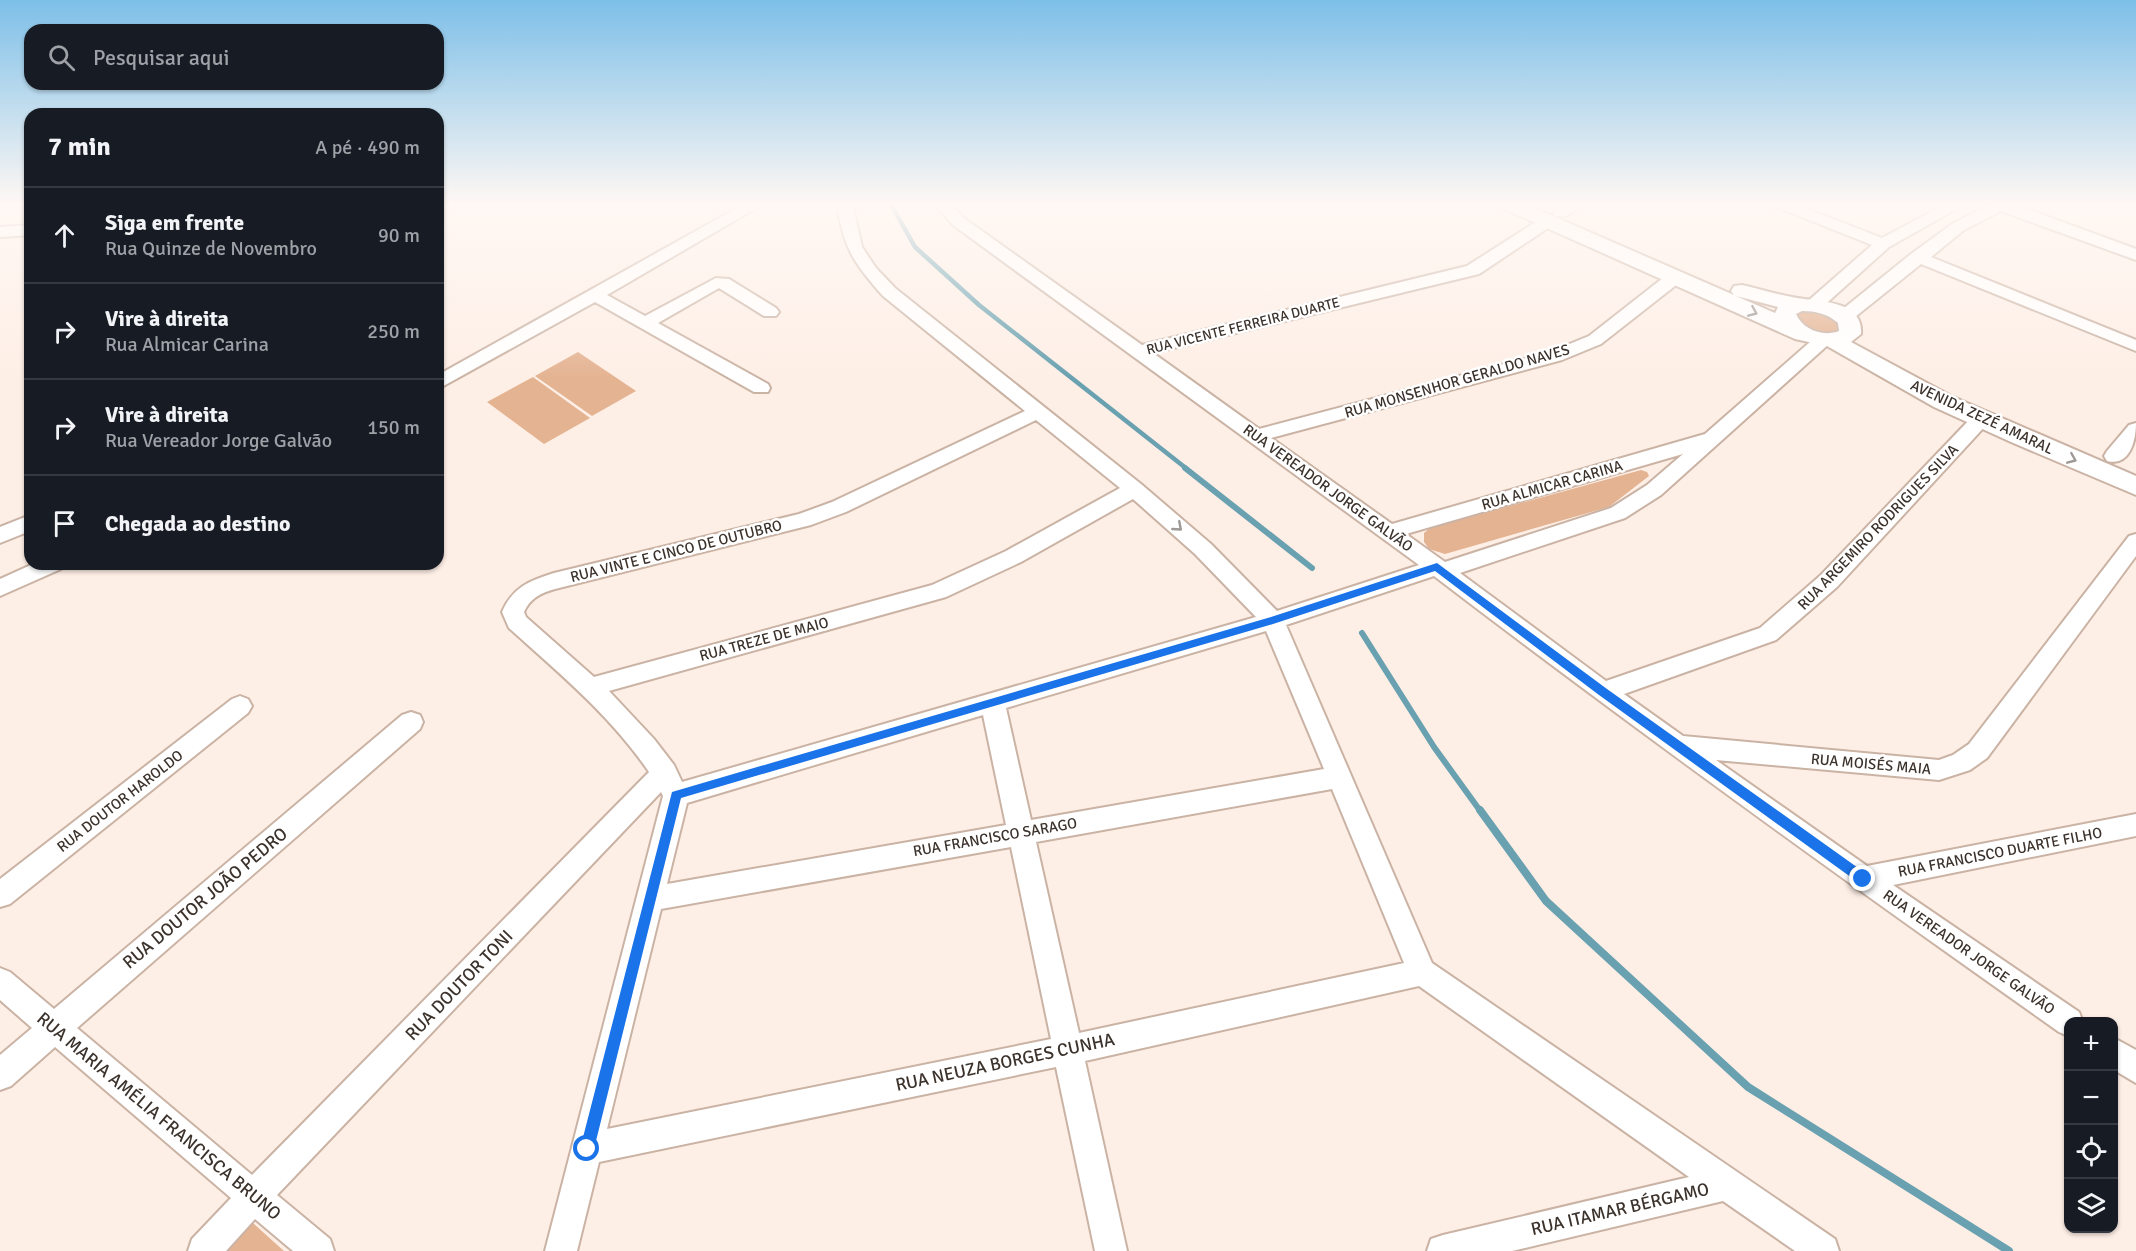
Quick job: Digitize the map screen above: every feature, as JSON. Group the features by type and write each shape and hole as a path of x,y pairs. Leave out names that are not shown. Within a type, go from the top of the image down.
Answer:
{"main road":[{"name":"AVENIDA ZEZÉ AMARAL","path":"1646,261 1674,278 1802,333 1837,332 1857,340 1905,366 2136,466"},
{"name":"AVENIDA ZEZÉ AMARAL","path":"1671,261 1712,280 1805,305 1837,332 1868,363 1981,419 2136,486"},
{"path":"1802,333 1787,320 1785,314 1788,309 1805,305"}],"street":[{"path":"444,380 654,261"},
{"path":"865,261 882,285 1134,489 1203,549 1273,621 1422,972 1823,1251"},
{"name":"RUA VEREADOR JORGE GALVÃO","path":"1013,261 1440,569 1603,692 1863,879 2064,1019"},
{"name":"RUA VICENTE FERREIRA DUARTE","path":"1137,351 1473,270 1486,261"},
{"path":"1805,305 1861,261"},
{"name":"RUA ALMICAR CARINA","path":"670,783 993,704 1273,621 1618,513 1653,490 1714,438 1837,332 1912,261"},
{"path":"1928,261 2136,346"},
{"name":"RUA MONSENHOR GERALDO NAVES","path":"1255,436 1556,356 1595,340 1674,278"},
{"path":"646,322 716,283 723,283 770,312"},
{"path":"595,295 761,388"},
{"name":"RUA VINTE E CINCO DE OUTUBRO","path":"590,687 517,622 513,612 516,601 531,588 804,520 839,507 1038,412"},
{"name":"RUA ARGEMIRO RODRIGUES SILVA","path":"1603,692 1768,634 1829,581 1981,419"},
{"path":"2114,456 2136,429"},
{"name":"RUA ALMICAR CARINA","path":"1389,532 1714,438"},
{"name":"RUA TREZE DE MAIO","path":"590,687 938,591 974,577 1134,489"},
{"path":"0,536 24,525"},
{"name":"RUA MOISÉS MAIA","path":"1678,746 1939,770 1961,764 1978,751 2136,541"},
{"path":"0,588 40,570"},
{"path":"561,1251 650,899 670,783 590,687"},
{"path":"993,704 1111,1251"},
{"name":"RUA DOUTOR HAROLDO","path":"0,895 240,706"},
{"name":"RUA DOUTOR JOÃO PEDRO","path":"0,1075 411,722"},
{"name":"RUA FRANCISCO SARAGO","path":"650,899 1340,777"},
{"name":"RUA DOUTOR TONI","path":"204,1251 253,1197 670,783"},
{"name":"RUA FRANCISCO DUARTE FILHO","path":"1863,879 2136,825"},
{"name":"RUA NEUZA BORGES CUNHA","path":"587,1149 1068,1050 1422,972"},
{"name":"RUA MARIA AMÉLIA FRANCISCA BRUNO","path":"0,982 55,1026 318,1251"},
{"path":"2118,1056 2136,1068"},
{"name":"RUA ITAMAR BÉRGAMO","path":"1443,1251 1726,1184"}],"shaded area":[{"path":"1796,308 1834,312 1846,334 1809,333 1791,312"},
{"path":"578,352 636,391 592,416 535,376"},
{"path":"533,377 590,418 544,444 487,402"},
{"path":"1641,470 1647,472 1649,476 1609,507 1445,554 1429,549 1424,542 1424,533 1430,528"},
{"path":"245,1216 284,1251 214,1251"}],"waterway":[{"path":"931,261 979,305 1187,469"},
{"path":"1185,468 1312,568"},
{"path":"1362,633 1434,747 1481,812"},
{"path":"1480,810 1546,901 1748,1087 2009,1251"}],"route":[{"path":"587,1149 676,795 1273,621 1437,567 1603,692 1863,879"}]}
